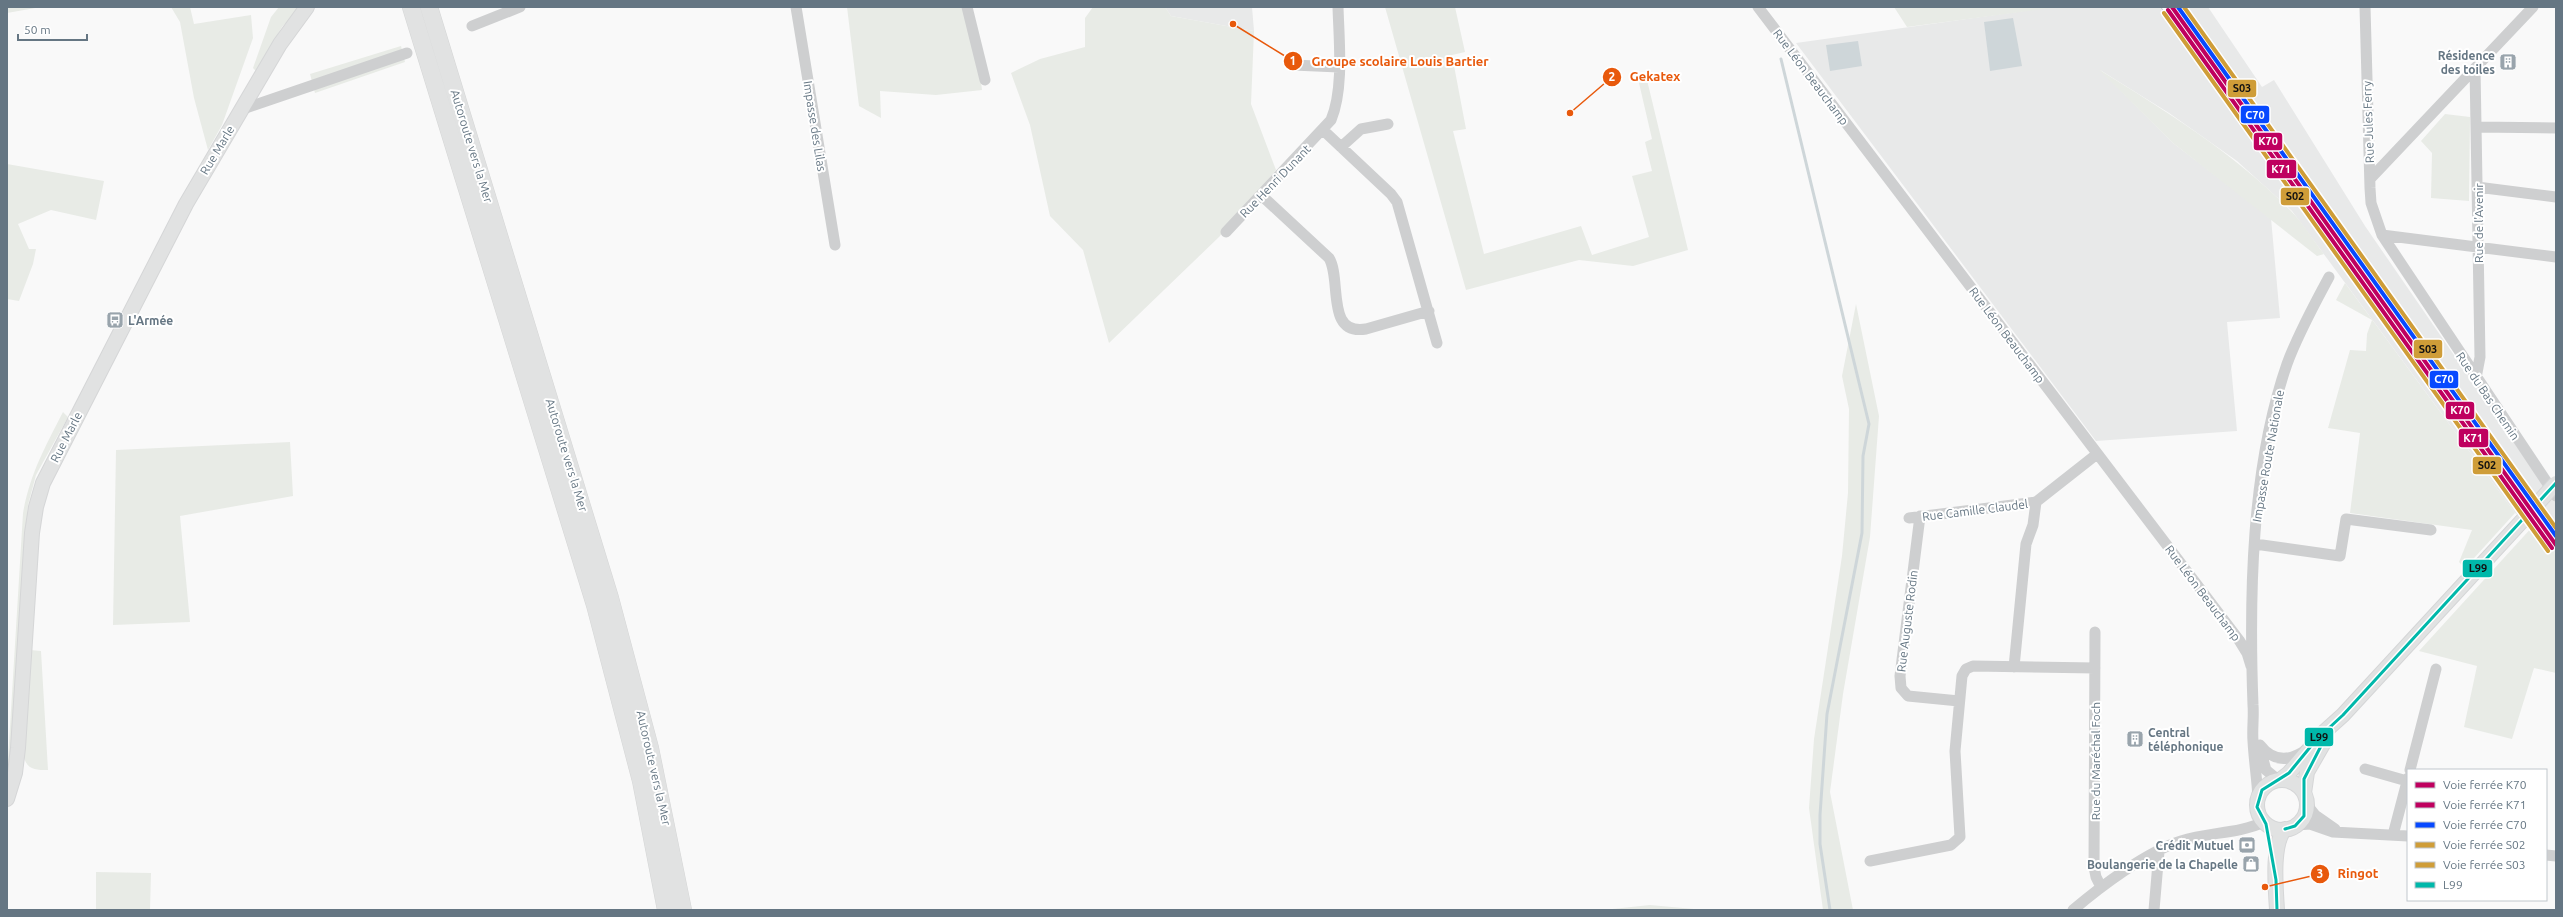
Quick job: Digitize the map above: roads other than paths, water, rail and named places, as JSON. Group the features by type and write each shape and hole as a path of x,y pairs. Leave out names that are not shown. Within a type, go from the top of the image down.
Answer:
{"highway":[{"path":"411,7 595,606 641,782 666,910"},
{"name":"Autoroute vers la Mer","path":"428,7 614,612 650,748 683,910"}],"main road":[{"name":"Rue Marle","path":"7,799 15,773 18,748 32,533 40,490 95,377 173,227 286,33 307,7"},
{"path":"2276,880 2258,798 2265,787 2289,773 2310,747 2343,714 2556,483"},
{"path":"2277,910 2276,880 2278,842 2291,827 2304,816 2307,772 2343,714"},
{"path":"2279,780 2295,784 2305,799"},
{"path":"2263,820 2275,829 2291,827"}],"street":[{"path":"472,26 520,7"},
{"name":"Impasse des Lilas","path":"796,7 835,245"},
{"path":"967,7 985,80"},
{"name":"Rue Henri Dunant","path":"1226,232 1331,120 1335,108 1339,67 1338,7"},
{"name":"Rue Léon Beauchamp","path":"1758,7 2239,640 2251,666"},
{"name":"Rue Jules Ferry","path":"2365,7 2371,203 2382,235"},
{"path":"2370,179 2533,7"},
{"path":"240,110 407,53"},
{"path":"1294,65 1339,67"},
{"name":"Rue de l'Avenir","path":"2475,68 2480,357 2476,378"},
{"path":"1341,147 1361,129 1388,124"},
{"path":"2477,127 2556,128"},
{"path":"1323,130 1398,202 1437,343"},
{"path":"2477,187 2556,196"},
{"path":"1261,195 1329,258 1334,271 1339,316 1347,327 1355,330 1366,330 1429,311"},
{"path":"2382,235 2556,257"},
{"name":"Rue du Bas Chemin","path":"2382,235 2556,496"},
{"name":"Impasse Route Nationale","path":"2258,798 2253,742 2254,718 2251,666 2255,544 2263,476 2282,380 2296,343 2329,277"},
{"name":"Rue Camille Claudel","path":"1909,518 2036,502 2097,454"},
{"path":"2014,667 2026,544 2033,524 2036,502"},
{"name":"Rue Auguste Rodin","path":"1920,516 1900,676 1901,688 1908,696 1959,701"},
{"path":"2255,544 2340,556 2346,519 2430,530"},
{"name":"Rue du Maréchal Foch","path":"2095,632 2094,867 2101,887"},
{"path":"1870,861 1951,845 1958,840 1961,823 1957,798 1955,745 1962,676 1969,666 2095,668"},
{"path":"2410,769 2436,669"},
{"name":"Impasse Route Nationale","path":"2254,718 2265,768 2279,780"},
{"path":"2260,745 2270,755 2281,759 2294,758 2310,747"},
{"path":"2365,769 2407,776"},
{"path":"2393,834 2407,780"},
{"path":"2305,799 2315,815 2344,832"},
{"path":"2073,910 2101,887 2159,851 2188,839 2236,830 2263,820"},
{"path":"2291,827 2310,824 2330,831 2407,836"},
{"path":"2154,910 2159,851"}],"waterway":[{"path":"1781,59 1869,424 1863,456 1862,533 1827,714 1820,815 1820,844 1830,910"}],"railway":[{"path":"2163,7 2423,370 2493,457"},
{"path":"2183,7 2281,148 2346,251"}],"rail line":[{"name":"K70","path":"2172,7 2556,545"},
{"name":"C70","path":"2178,7 2556,536"},
{"name":"S03","path":"2184,7 2556,528"},
{"name":"K71","path":"2168,10 2552,548"},
{"name":"S02","path":"2164,13 2548,551"}],"place":[{"name":"Groupe scolaire Louis Bartier","path":"1233,24"},
{"name":"Résidence des toiles","path":"2508,62"},
{"name":"Gekatex","path":"1570,113"},
{"name":"L'Armée","path":"115,320"},
{"name":"Central téléphonique","path":"2135,739"},
{"name":"Crédit Mutuel","path":"2247,845"},
{"name":"Boulangerie de la Chapelle","path":"2251,864"},
{"name":"Ringot","path":"2265,887"}]}
